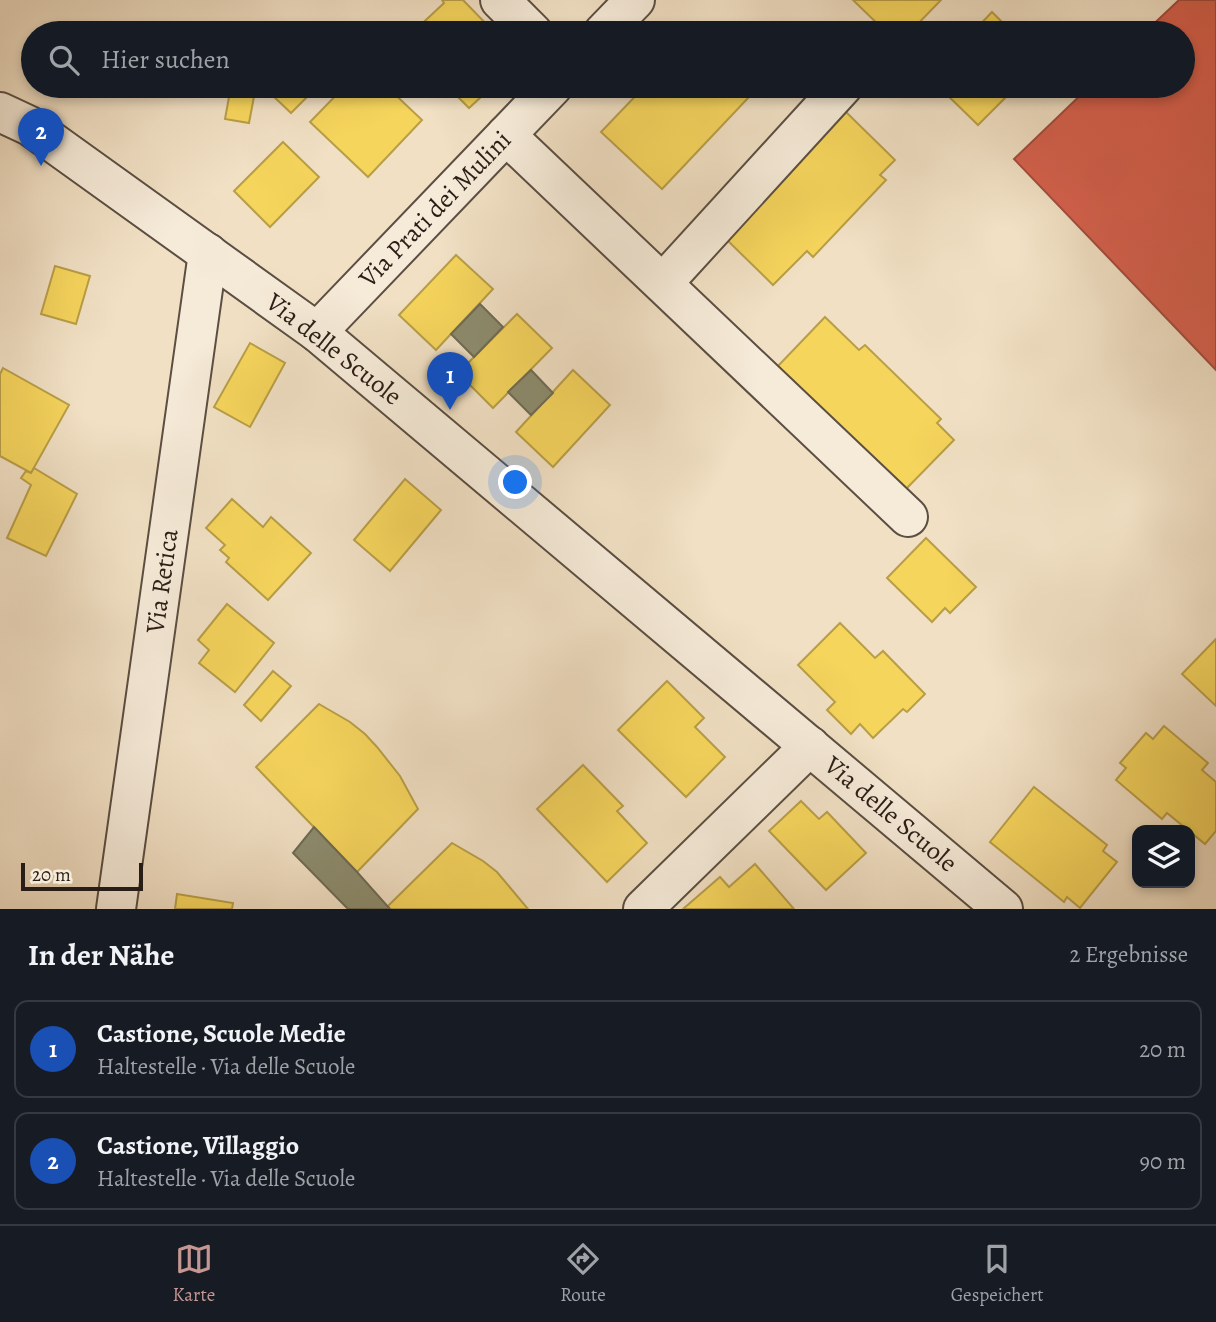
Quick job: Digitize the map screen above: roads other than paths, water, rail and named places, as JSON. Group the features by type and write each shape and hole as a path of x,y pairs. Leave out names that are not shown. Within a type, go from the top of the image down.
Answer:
{"street":[{"path":"500,0 521,21"},
{"path":"615,21 635,0"},
{"name":"Via Prati dei Mulini","path":"317,332 541,98"},
{"path":"663,283 832,98"},
{"name":"Via delle Scuole","path":"0,112 30,126 317,332 1003,909"},
{"path":"506,135 908,517"},
{"name":"Via Retica","path":"116,909 208,253"},
{"name":"Via delle Scuole","path":"643,909 810,746"}],"place":[{"name":"Castione, Villaggio","path":"41,166"},
{"name":"Castione, Scuole Medie","path":"450,410"}]}
